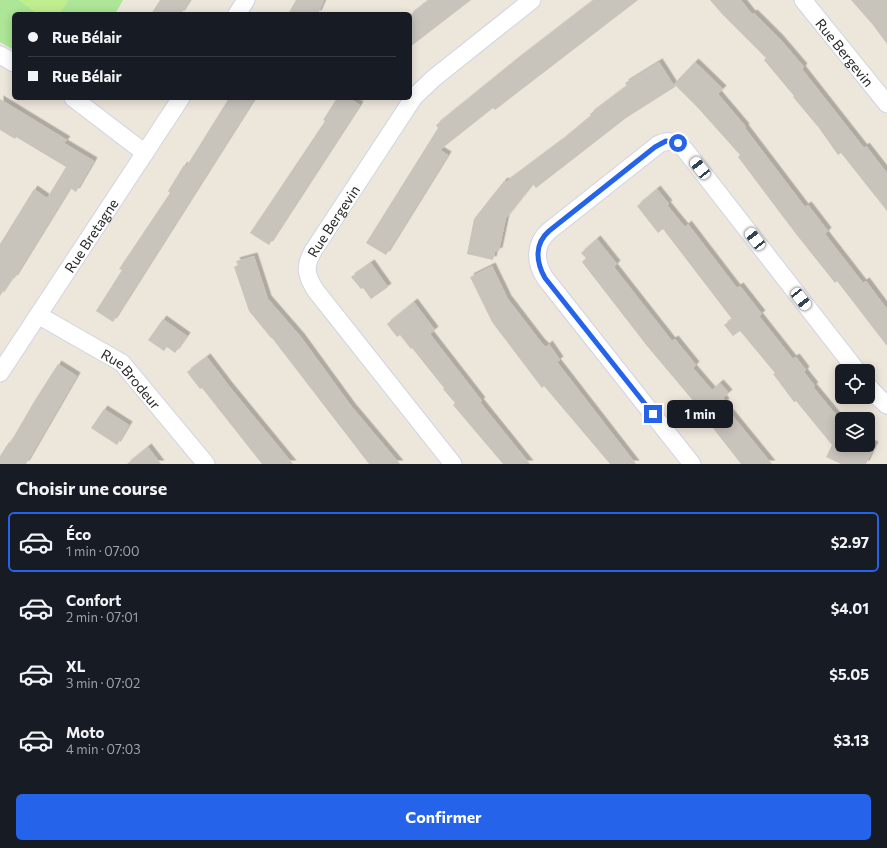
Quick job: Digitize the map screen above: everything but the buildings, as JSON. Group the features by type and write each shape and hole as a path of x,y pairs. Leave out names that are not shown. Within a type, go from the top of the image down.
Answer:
{"street":[{"path":"238,12 246,0"},
{"name":"Rue Bergevin","path":"453,464 316,291 309,281 306,269 313,251 414,97 434,78 532,0"},
{"name":"Rue Bergevin","path":"803,0 887,104"},
{"path":"0,56 12,62"},
{"path":"76,100 145,153"},
{"name":"Rue Bretagne","path":"0,373 180,100"},
{"path":"692,464 545,278 539,266 537,256 539,245 544,236 659,144 666,141 674,142 685,150 852,364"},
{"name":"Rue Brodeur","path":"38,315 122,363 206,464"},
{"path":"875,393 887,405"}],"green space":[{"path":"0,0 123,0 116,12 12,12 12,49 0,42"},
{"path":"18,0 69,0 60,12 35,12"}],"route":[{"path":"653,414 545,278 539,266 537,256 541,240 549,231 655,147 666,141 678,143"}]}
